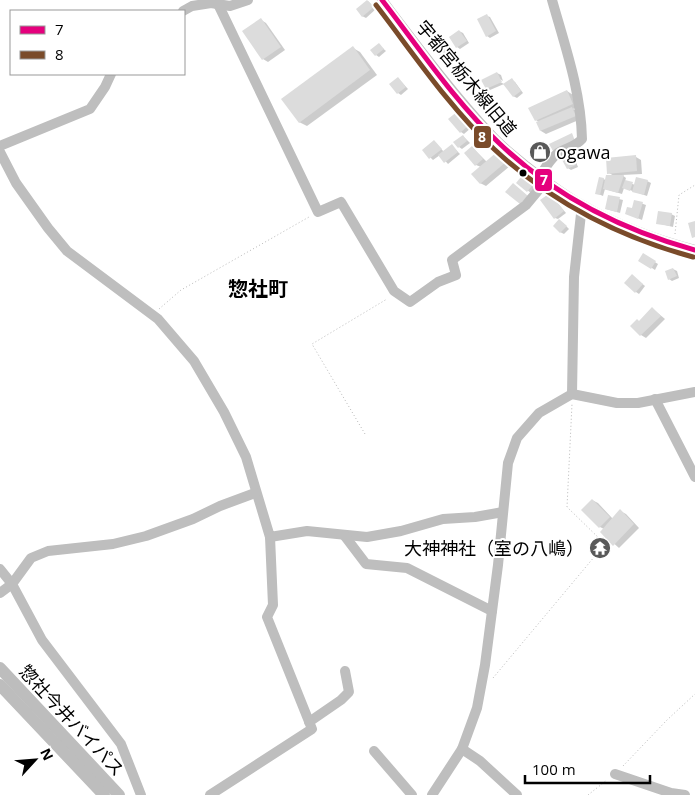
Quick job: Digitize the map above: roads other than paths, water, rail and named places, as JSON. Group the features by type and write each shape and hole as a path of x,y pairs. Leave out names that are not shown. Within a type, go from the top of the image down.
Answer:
{"main road":[{"name":"惣社今井バイパス","path":"0,668 120,795"},
{"name":"惣社今井バイパス","path":"0,684 104,795"}],"street":[{"path":"185,10 192,6 211,3 230,6 248,0"},
{"path":"218,4 318,212 341,202 396,293 410,302 438,282 456,275 452,260 526,205 543,178 551,159 558,153 576,146 582,139 582,122 576,84 552,0"},
{"name":"宇都宮栃木線旧道","path":"386,2 451,89 492,137 543,178 582,205 632,229 695,250"},
{"path":"0,146 90,109 111,75"},
{"path":"0,152 16,183 67,251 158,319 194,361 224,412 246,457 255,493 270,537 273,605 267,617 312,729 210,795"},
{"path":"572,394 574,277 582,205"},
{"path":"432,795 462,749 477,708 492,611 508,462 517,438 539,413 572,394 617,404 638,403 695,392"},
{"path":"655,399 695,477"},
{"path":"0,593 12,584 31,558 48,551 113,544 146,536 255,493"},
{"path":"270,537 307,531 367,537 402,531 443,519 475,517 503,512"},
{"path":"344,535 366,564 407,568 492,611"},
{"path":"0,569 12,584 42,640 121,744 141,795"},
{"path":"309,722 341,700 349,692 345,670"},
{"path":"462,749 480,761 517,795"},
{"path":"374,751 412,795"},
{"path":"615,774 671,793 685,795"}],"place":[{"name":"ogawa","path":"540,152"},
{"name":"大神神社（室の八嶋）","path":"600,548"}],"district":[{"name":"惣社町","path":"258,288"}]}
